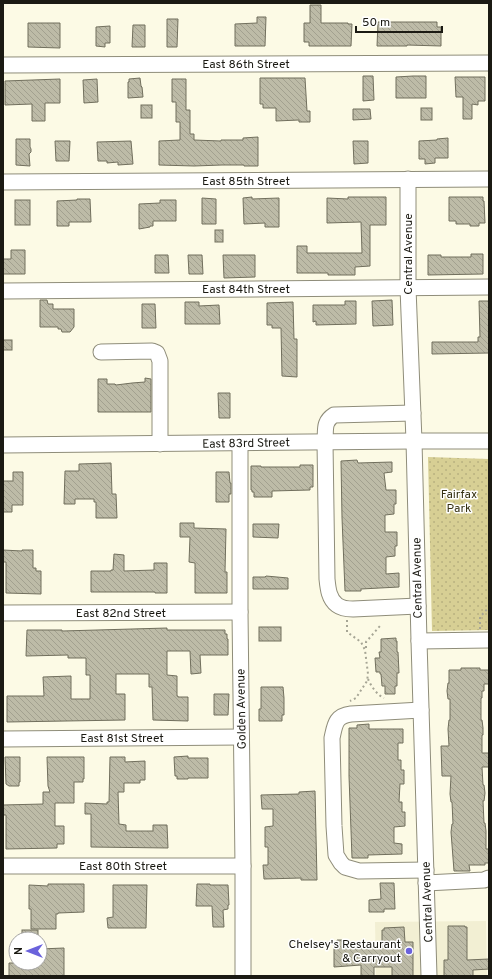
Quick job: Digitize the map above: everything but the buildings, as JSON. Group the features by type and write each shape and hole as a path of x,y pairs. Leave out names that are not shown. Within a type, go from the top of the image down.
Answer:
{"street":[{"name":"East 86th Street","path":"3,65 489,63"},
{"name":"Central Avenue","path":"408,179 408,288 414,441 429,976"},
{"name":"East 85th Street","path":"3,182 489,179"},
{"name":"East 84th Street","path":"3,291 489,287"},
{"path":"101,352 152,351 157,353 160,361 160,444"},
{"path":"413,413 334,415 326,422 327,579 330,597 338,606 353,609 418,606"},
{"name":"East 83rd Street","path":"3,445 489,441"},
{"name":"Golden Avenue","path":"240,443 243,976"},
{"name":"East 82nd Street","path":"3,613 240,612"},
{"path":"419,641 484,636"},
{"path":"421,710 351,714 345,715 337,720 332,738 336,855 340,863 350,870 477,880 489,878"},
{"name":"East 81st Street","path":"3,739 241,736"},
{"name":"East 80th Street","path":"3,866 243,866"}],"path":[{"path":"484,636 480,617 489,607"},
{"path":"346,615 347,632 361,642 365,650"},
{"path":"380,626 366,642 365,650 368,677 371,685 380,696 386,699"},
{"path":"350,707 349,701 356,698 368,677"}],"shaded area":[{"path":"486,921 487,976 376,976 375,922"}],"green space":[{"name":"Fairfax Park","path":"428,457 489,459 489,630 432,631"}],"place":[{"name":"Chelsey's Restaurant & Carryout","path":"409,951"}]}
